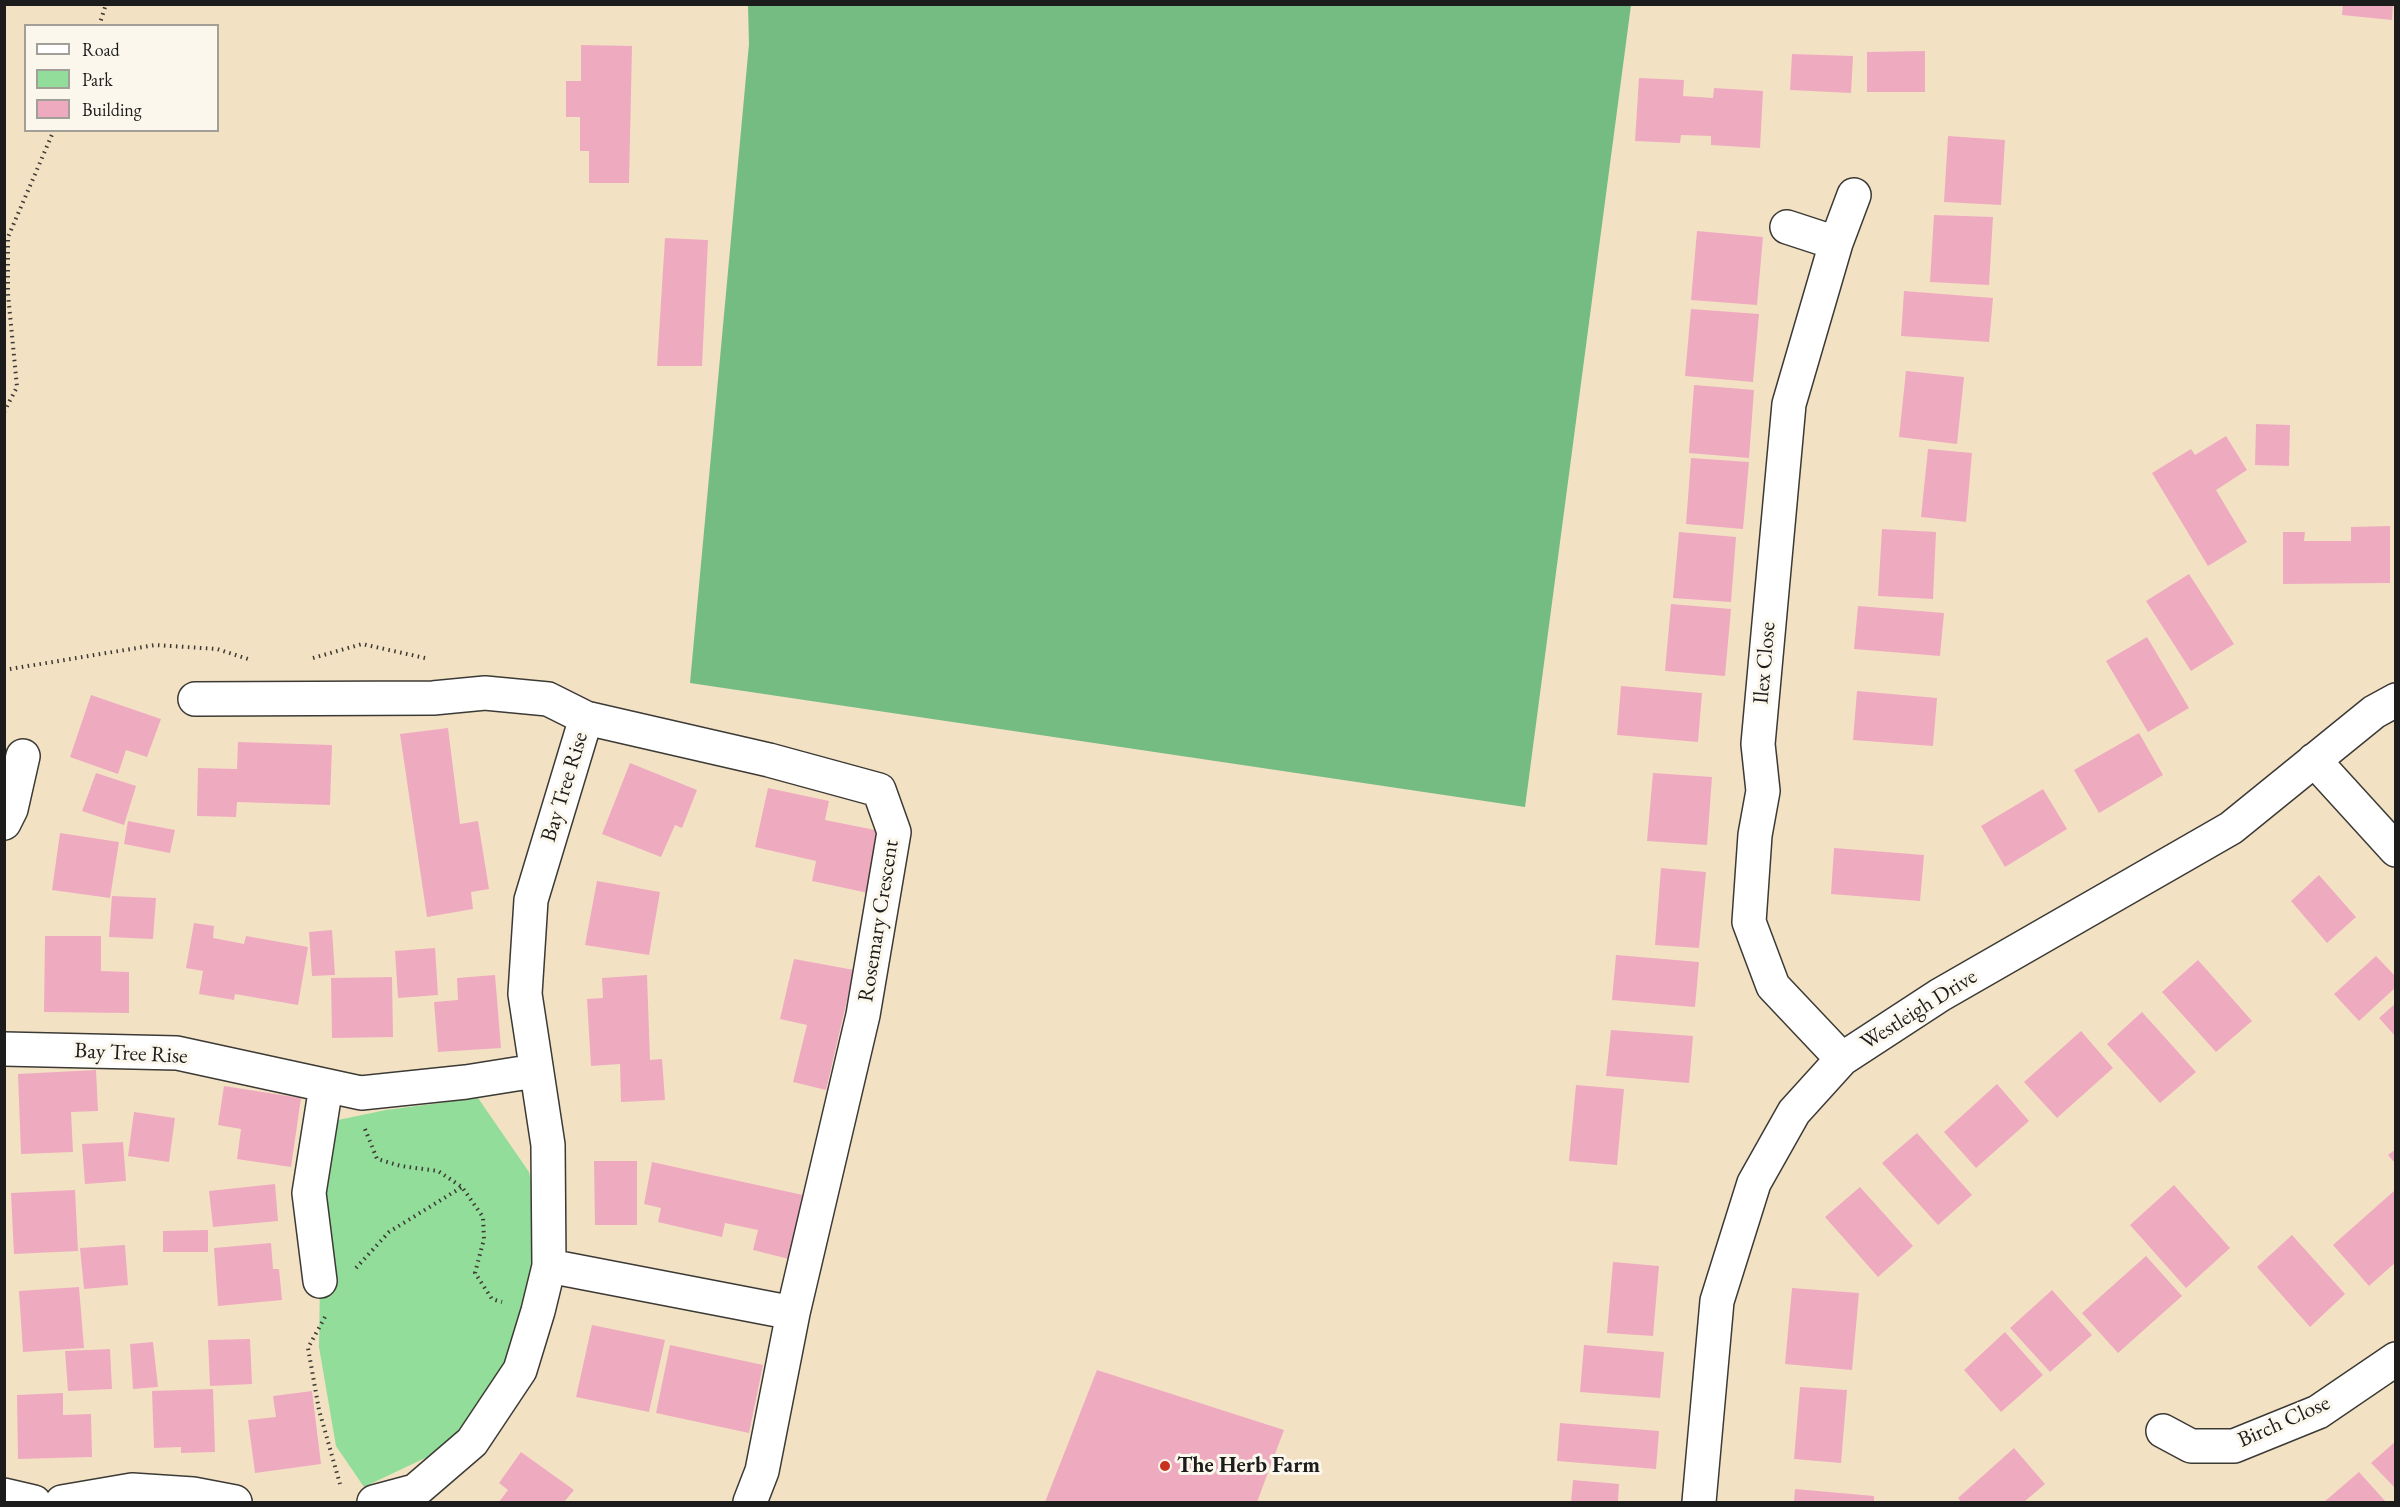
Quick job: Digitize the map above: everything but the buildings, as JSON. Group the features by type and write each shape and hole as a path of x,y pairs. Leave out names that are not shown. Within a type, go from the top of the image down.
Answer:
{"street":[{"name":"Ilex Close","path":"1842,1059 1773,986 1749,922 1755,836 1763,791 1758,744 1788,404 1836,243 1854,195"},
{"path":"1787,227 1836,243"},
{"name":"Bay Tree Rise","path":"195,699 433,698 485,693 548,699 586,718 531,900 525,994 548,1145 549,1266 538,1311 520,1370 472,1442 417,1497 374,1503"},
{"name":"Westleigh Drive","path":"1699,1503 1717,1301 1754,1183 1794,1112 1842,1059 1940,995 2231,828 2374,712 2396,700"},
{"name":"Rosemary Crescent","path":"586,718 769,760 879,790 894,832 863,1015 793,1312 762,1471 750,1503"},
{"path":"4,823 12,809 23,756"},
{"path":"2314,760 2396,850"},
{"name":"Bay Tree Rise","path":"4,1049 177,1053 361,1093 466,1082 536,1071"},
{"path":"326,1086 309,1193 335,1278"},
{"path":"549,1266 793,1312"},
{"name":"Birch Close","path":"2163,1431 2191,1446 2234,1446 2318,1412 2396,1359"},
{"path":"62,1503 132,1490 193,1494 235,1503"},
{"path":"4,1495 34,1503"}],"path":[{"path":"100,24 106,4"},
{"path":"4,412 17,387 8,294 8,237 53,132"},
{"path":"361,1093 365,1133 377,1159 401,1166 438,1171 462,1187 483,1217 484,1239 475,1273 492,1299 538,1311"},
{"path":"335,1278 389,1232 462,1187"},
{"path":"325,1316 308,1348 319,1410 342,1491"}],"green space":[{"path":"748,5 1631,5 1525,807 690,683 749,44"},
{"path":"478,1098 529,1172 549,1266 472,1442 423,1459 364,1487 336,1446 319,1347 320,1281 309,1193 338,1120 386,1110"}],"place":[{"name":"The Herb Farm","path":"1165,1466"}]}
